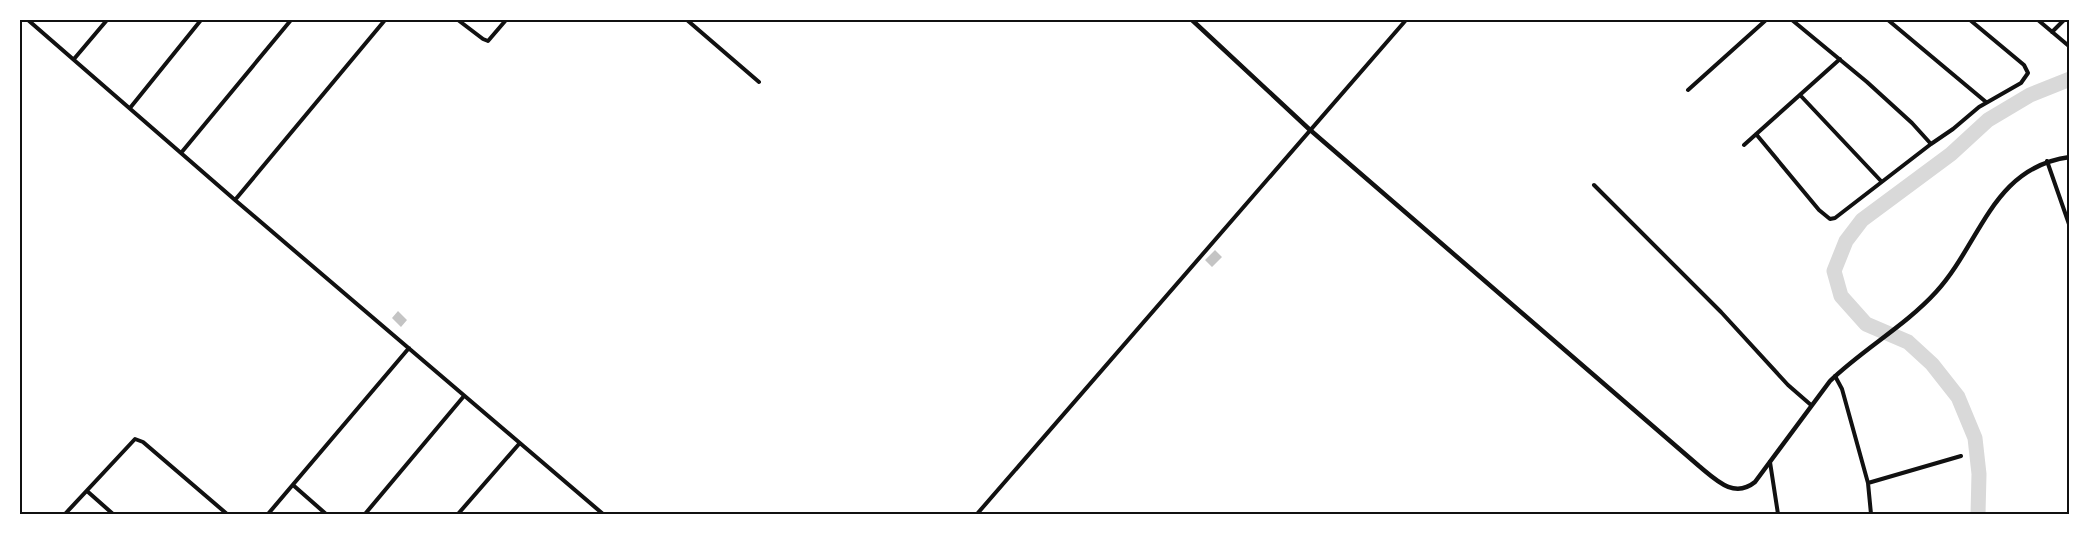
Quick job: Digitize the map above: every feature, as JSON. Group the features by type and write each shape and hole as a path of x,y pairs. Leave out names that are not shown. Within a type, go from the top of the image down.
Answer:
{"street":[{"path":"28,20 603,514"},
{"path":"74,59 107,20"},
{"path":"130,108 201,20"},
{"path":"181,153 291,20"},
{"path":"235,200 385,20"},
{"path":"458,20 488,41 506,20"},
{"path":"687,20 759,82"},
{"path":"1192,20 1310,129 1728,488 1746,489 1755,482 1835,376 1922,306 1936,292 1956,266 1995,202 2018,178 2047,161 2070,157"},
{"path":"977,514 1406,20"},
{"path":"1688,90 1766,20"},
{"path":"1792,20 1912,123 1931,144"},
{"path":"1888,20 1986,102"},
{"path":"1756,134 1820,210 1830,219 1835,218 1986,102 2021,83 2028,73 2024,65 1970,20"},
{"path":"2038,20 2070,47"},
{"path":"2052,32 2064,20"},
{"path":"1744,145 1840,59"},
{"path":"1800,95 1881,181"},
{"path":"2047,161 2070,226"},
{"path":"1594,185 1721,312 1788,385 1811,405"},
{"path":"268,514 409,348"},
{"path":"1835,376 1842,389 1868,483 1871,514"},
{"path":"365,514 464,396"},
{"path":"65,514 132,441 137,439 226,514"},
{"path":"458,514 519,444"},
{"path":"1868,483 1961,456"},
{"path":"1770,461 1778,514"},
{"path":"293,485 326,514"},
{"path":"87,491 113,514"}],"building":[{"path":"1215,250 1222,257 1212,267 1205,260"},
{"path":"398,311 407,320 401,327 392,318"}],"waterway":[{"path":"1978,514 1979,474 1975,438 1958,397 1932,364 1908,342 1866,324 1841,296 1834,271 1846,241 1862,220 1951,154 1988,120 2030,95 2070,79"}]}
